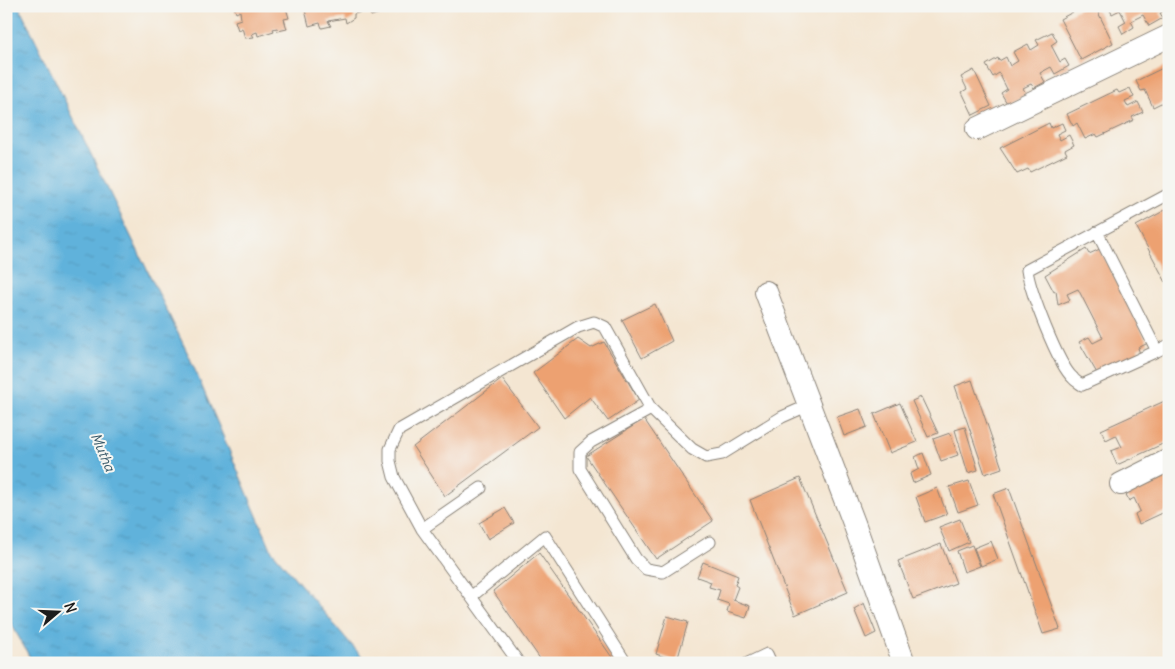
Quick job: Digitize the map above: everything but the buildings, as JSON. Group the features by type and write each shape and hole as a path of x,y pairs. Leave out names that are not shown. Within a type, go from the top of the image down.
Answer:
{"street":[{"path":"977,130 1169,36"},
{"path":"766,292 904,663"},
{"path":"1121,484 1169,460"}],"lane":[{"path":"1169,194 1027,270 1030,286 1059,354 1072,378 1082,385 1169,345"},
{"path":"1098,232 1157,351"},
{"path":"519,663 422,529 394,478 390,461 390,449 398,430 578,328 594,322 605,327 651,409 692,449 706,457 722,454 782,418 809,405"},
{"path":"651,409 591,442 580,452 580,469 636,559 646,569 663,572 710,542"},
{"path":"422,529 480,488"},
{"path":"472,596 545,536 626,663"},
{"path":"748,663 767,654 771,663"}],"water":[{"name":"Mutha","path":"6,6 19,6 189,356 272,551 367,663 33,663 6,614"}]}
